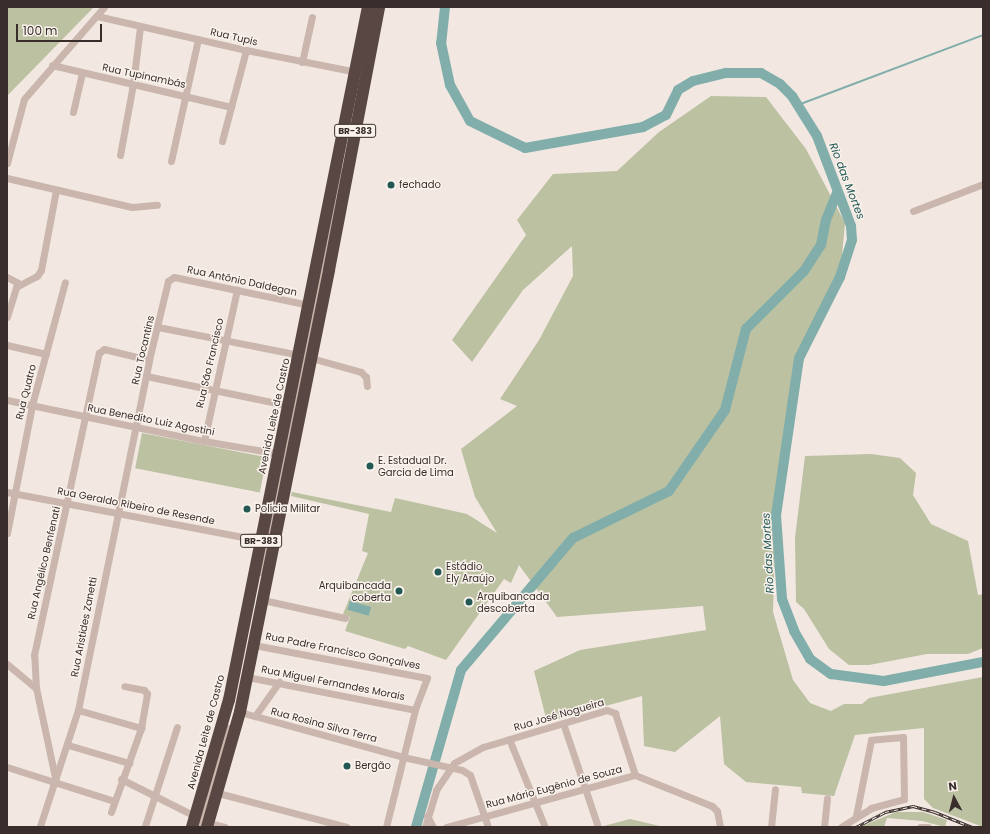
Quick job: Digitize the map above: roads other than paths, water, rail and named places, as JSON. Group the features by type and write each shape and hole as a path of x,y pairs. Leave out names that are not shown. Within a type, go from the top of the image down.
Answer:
{"highway":[{"name":"Avenida Leite de Castro","path":"201,823 218,793 234,705 361,72 368,7"},
{"name":"Avenida Leite de Castro","path":"305,357 309,305 361,72 378,7"},
{"name":"Avenida Leite de Castro","path":"201,823 234,705 247,677 263,600 269,535"}],"street":[{"path":"7,163 24,99 104,7"},
{"path":"361,72 374,7"},
{"name":"Rua Tupis","path":"97,16 140,27 302,62 361,72"},
{"path":"302,62 312,17"},
{"path":"120,154 133,84 140,27"},
{"path":"171,161 198,39"},
{"path":"222,142 246,50"},
{"name":"Rua Tupinambás","path":"52,65 231,107"},
{"path":"73,112 82,73"},
{"path":"7,178 132,207 157,206"},
{"path":"913,211 983,184"},
{"path":"7,317 14,291 20,284 37,276 41,270 56,190"},
{"path":"7,277 20,284"},
{"name":"Rua Antônio Daldegan","path":"171,277 309,305"},
{"name":"Rua Tocantins","path":"136,427 149,360 171,277"},
{"name":"Rua Quatro","path":"7,533 32,405 65,282"},
{"name":"Rua São Francisco","path":"204,441 237,290"},
{"path":"158,327 305,357 361,372 366,377 368,386"},
{"path":"7,345 46,354"},
{"name":"Rua Angélico Benfenati","path":"56,782 36,688 35,646 101,350 149,360"},
{"path":"146,376 295,407"},
{"name":"Rua Benedito Luiz Agostini","path":"7,400 204,441 284,454"},
{"name":"Rua Aristides Zanetti","path":"40,826 56,782 78,710 136,427"},
{"name":"Rua Geraldo Ribeiro de Resende","path":"7,492 243,537 269,535"},
{"path":"263,600 344,618"},
{"name":"Rua Padre Francisco Gonçalves","path":"254,644 427,678 415,710"},
{"path":"7,664 36,688"},
{"name":"Rua Miguel Fernandes Morais","path":"247,677 279,682 415,710"},
{"path":"255,716 279,682"},
{"path":"111,812 121,779 129,763 141,728 146,691 124,686"},
{"name":"Rua Rosina Silva Terra","path":"234,705 255,716 407,758 462,770 470,775 488,827"},
{"path":"78,710 141,728"},
{"path":"386,827 407,758 415,710"},
{"name":"Rua José Nogueira","path":"450,767 477,749 562,723 612,710 635,775"},
{"path":"562,723 597,824"},
{"path":"145,826 177,727"},
{"path":"841,827 856,816 871,808 904,799 903,736 871,740 856,816"},
{"path":"509,739 545,827"},
{"path":"68,745 129,763"},
{"path":"7,767 114,801"},
{"path":"425,827 427,816 436,790 450,767"},
{"name":"Rua Mário Eugênio de Souza","path":"446,827 586,790 635,775 712,806 717,811 720,827"},
{"path":"121,779 201,823 225,827"},
{"path":"771,827 775,789"},
{"path":"218,793 347,827"},
{"path":"824,827 827,798"},
{"path":"427,816 433,827"},
{"path":"920,827 928,827"}],"water":[{"path":"350,601 371,607 369,616 348,610"}],"waterway":[{"name":"Rio das Mortes","path":"445,7 441,43 450,85 470,121 525,148 643,127 666,115 678,90 693,81 726,73 761,73 780,84 792,96 817,136 851,226 852,240 840,277 799,358 776,515 782,599 794,631 810,659 831,674 884,681 983,662"},
{"path":"798,105 983,35"},
{"path":"416,827 461,670 573,538 669,491 725,410 746,329 804,271 821,245 826,220 837,193"}],"railway":[{"path":"856,827 885,812 913,806 935,812 972,827"}],"place":[{"name":"fechado","path":"391,185"},
{"name":"E. Estadual Dr. Garcia de Lima","path":"370,466"},
{"name":"Polícia Militar","path":"247,509"},
{"name":"Estádio Ely Araújo","path":"438,572"},
{"name":"Arquibancada coberta","path":"399,591"},
{"name":"Arquibancada descoberta","path":"469,602"},
{"name":"Bergão","path":"347,766"}]}
